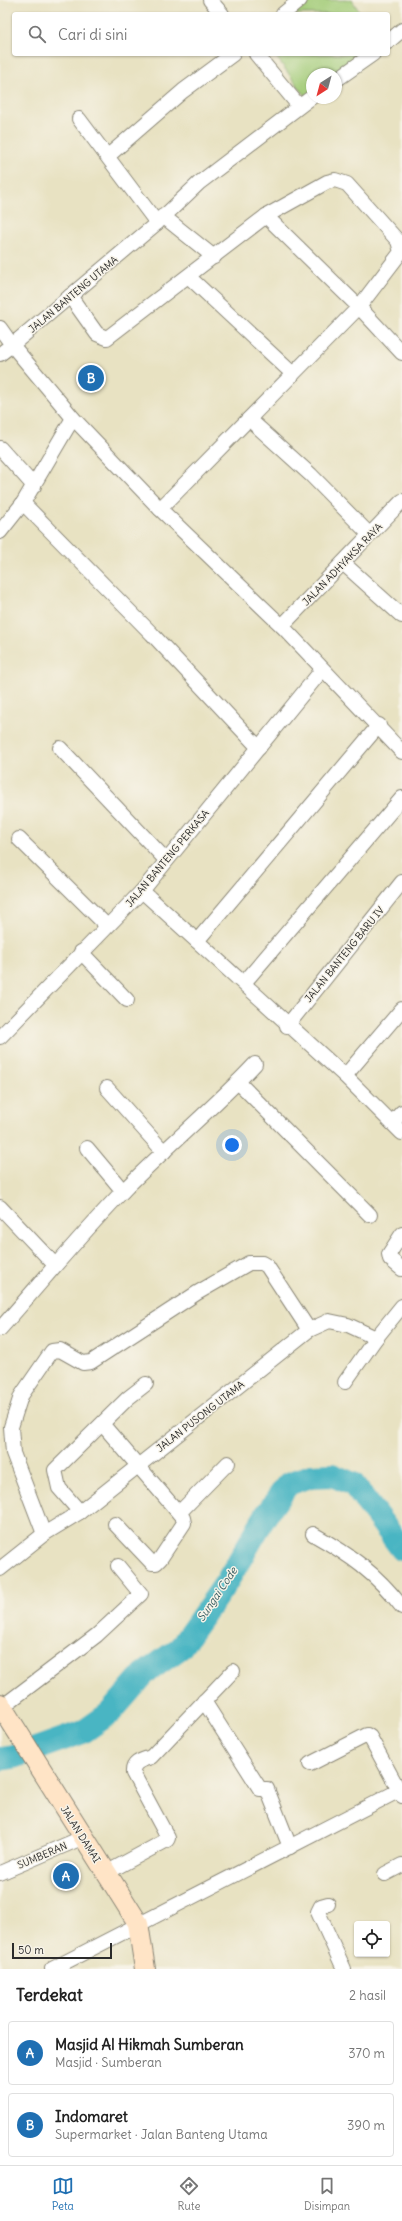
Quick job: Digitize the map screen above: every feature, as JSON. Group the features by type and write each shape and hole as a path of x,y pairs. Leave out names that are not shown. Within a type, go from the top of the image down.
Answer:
{"main road":[{"name":"JALAN DAMAI","path":"1,1706 138,1923 144,1969"}],"street":[{"path":"210,0 220,12"},
{"path":"286,12 300,0"},
{"path":"390,40 402,30"},
{"path":"108,156 183,91 230,56"},
{"path":"258,56 299,106"},
{"path":"342,76 370,56"},
{"name":"JALAN BANTENG UTAMA","path":"0,354 160,219 199,183 306,101"},
{"path":"79,120 160,219 214,257"},
{"path":"70,296 97,334 107,338 266,216 327,182 342,181 401,246 360,307 160,510"},
{"path":"266,216 360,307 402,353"},
{"path":"188,277 294,374"},
{"path":"0,328 12,345 73,418 160,510 282,626 322,670 399,744"},
{"path":"0,532 23,503 34,486 73,418"},
{"path":"249,419 311,475 369,534"},
{"path":"0,448 34,486"},
{"name":"JALAN ADHYAKSA RAYA","path":"282,626 402,501"},
{"path":"23,503 152,634 259,748"},
{"path":"343,563 401,614"},
{"name":"JALAN BANTENG PERKASA","path":"0,1037 142,891 322,670"},
{"path":"197,941 379,726"},
{"path":"60,748 166,860"},
{"path":"244,983 402,798"},
{"path":"19,839 107,926"},
{"name":"JALAN BANTENG BARU IV","path":"287,1026 402,882"},
{"path":"142,891 244,983 287,1026 345,1076 397,1128 402,1112"},
{"path":"81,952 127,1000"},
{"path":"345,1076 402,1009"},
{"path":"0,1329 123,1191 218,1103 255,1064"},
{"path":"238,1082 370,1215"},
{"path":"107,1088 164,1152"},
{"path":"87,1148 123,1191"},
{"path":"0,1207 55,1266"},
{"path":"402,1234 389,1254 390,1259 402,1269"},
{"path":"44,1534 13,1453 11,1427 21,1396 52,1351 60,1350 83,1363 91,1362 197,1293 249,1263 262,1263 267,1266 309,1330"},
{"path":"345,1382 376,1338 402,1306"},
{"name":"JALAN PUSONG UTAMA","path":"0,1569 44,1534 80,1512 309,1330 329,1321 348,1325 376,1338"},
{"path":"80,1512 59,1488 55,1470 128,1398 146,1384"},
{"path":"102,1425 179,1513 184,1523 156,1563 152,1563 148,1560 115,1524"},
{"path":"179,1513 228,1463"},
{"path":"313,1534 346,1552 370,1571 389,1590 402,1607"},
{"path":"1,1706 97,1636 141,1594 118,1566"},
{"path":"106,1873 167,1840 168,1838 132,1769 137,1762 150,1757 233,1671"},
{"path":"204,1702 260,1789 267,1789 290,1847"},
{"path":"52,1969 138,1923 401,1791 370,1737 367,1735 310,1764"},
{"name":"SUMBERAN","path":"0,1873 84,1837"},
{"path":"385,1874 402,1865"},
{"path":"328,1904 321,1906 318,1912 344,1969"}],"green space":[{"path":"301,0 352,0 360,12 287,12"},
{"path":"275,56 366,56 342,70 342,68 306,68 306,97"}],"waterway":[{"name":"Sungai Code","path":"0,1759 13,1757 83,1732 110,1713 144,1674 180,1648 226,1583 266,1515 288,1484 311,1476 332,1475 353,1484 402,1549"}],"place":[{"name":"Indomaret","path":"91,378"},
{"name":"Masjid Al Hikmah Sumberan","path":"66,1876"}]}
